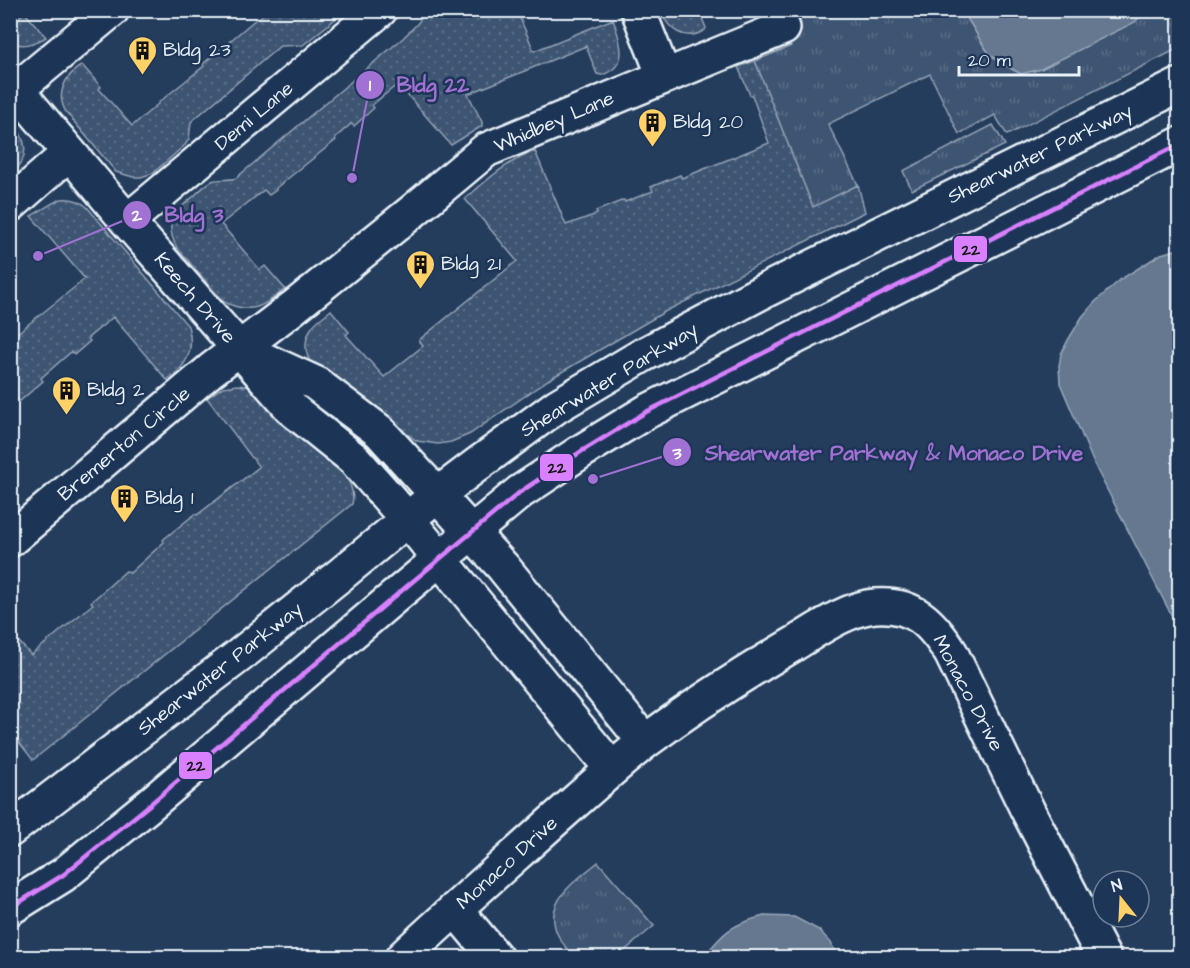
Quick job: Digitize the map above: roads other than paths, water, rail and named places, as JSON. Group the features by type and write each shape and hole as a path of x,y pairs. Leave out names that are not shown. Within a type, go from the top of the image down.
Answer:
{"street":[{"path":"14,86 112,10"},
{"name":"Demi Lane","path":"127,221 380,10"},
{"path":"638,10 664,76"},
{"name":"Whidbey Lane","path":"239,349 386,233 486,150 783,28"},
{"name":"Shearwater Parkway","path":"10,830 240,655 437,495 557,406 643,355 760,293 1179,85"},
{"name":"Keech Drive","path":"14,86 127,221 293,410 354,459 407,519"},
{"path":"10,908 63,874 139,814 520,492 582,451 646,412 1179,144"},
{"path":"10,205 69,153"},
{"name":"Keech Drive","path":"239,349 315,383 379,430 472,533"},
{"name":"Bremerton Circle","path":"10,540 211,370 239,349"},
{"path":"407,519 612,769"},
{"path":"472,533 503,567 645,742"},
{"name":"Monaco Drive","path":"402,957 645,742 764,661 829,623 852,612 874,606 910,611 928,622 940,636 951,653 1026,807 1104,957"},
{"path":"455,909 496,957"}],"place":[{"name":"Bldg 23","path":"142,76"},
{"name":"Bldg 20","path":"652,148"},
{"name":"Bldg 22","path":"352,178"},
{"name":"Bldg 3","path":"38,256"},
{"name":"Bldg 21","path":"420,290"},
{"name":"Bldg 2","path":"66,416"},
{"name":"Shearwater Parkway & Monaco Drive","path":"593,479"},
{"name":"Bldg 1","path":"124,524"}]}
